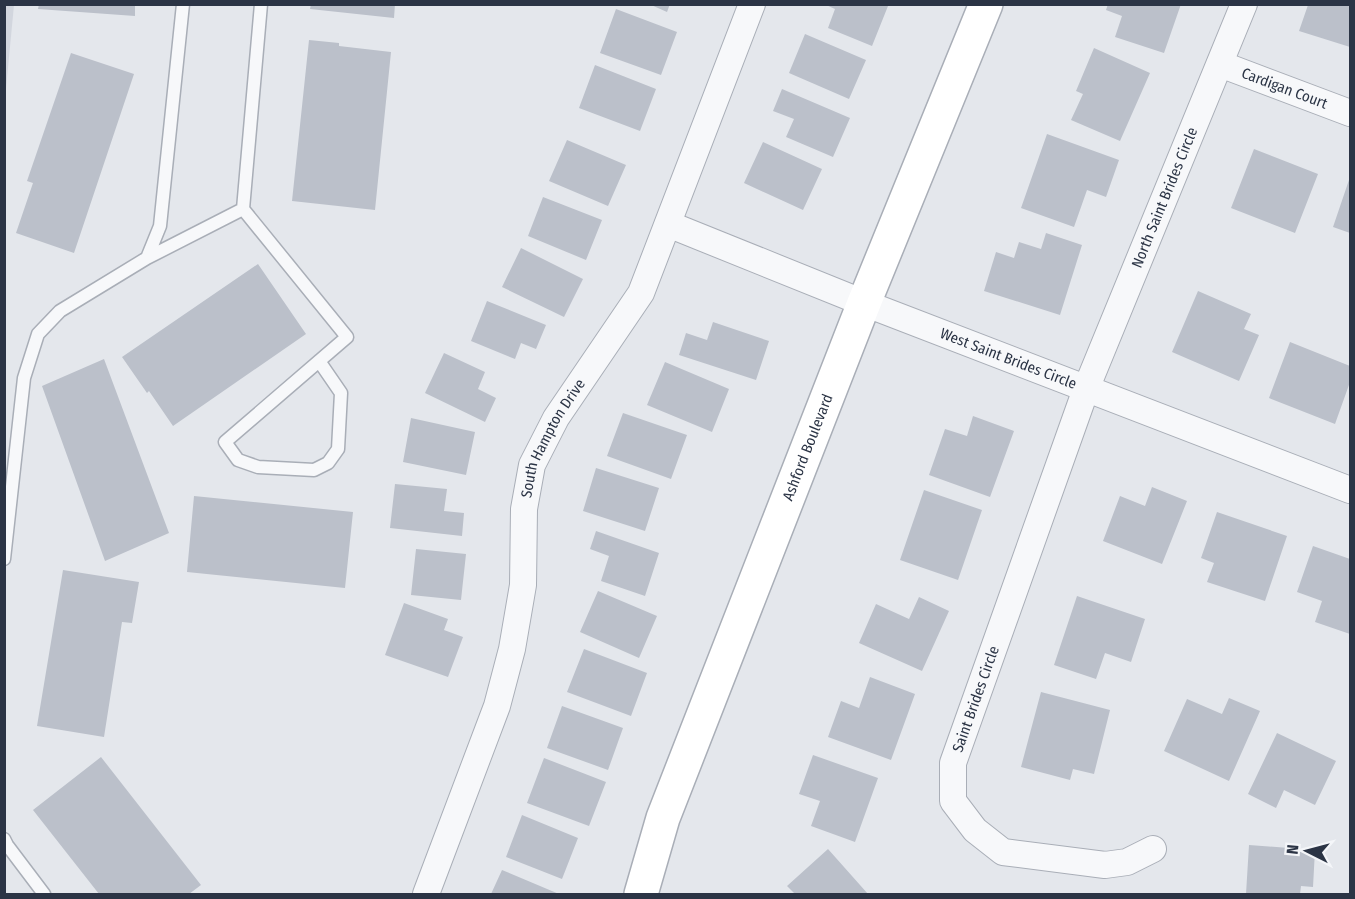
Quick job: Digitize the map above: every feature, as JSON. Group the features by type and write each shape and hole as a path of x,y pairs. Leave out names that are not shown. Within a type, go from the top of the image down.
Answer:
{"street":[{"name":"South Hampton Drive","path":"426,894 497,706 512,649 523,585 524,509 532,465 556,418 641,293 752,4"},
{"name":"Ashford Boulevard","path":"641,894 663,818 864,303 986,4"},
{"name":"North Saint Brides Circle","path":"1086,389 1244,4"},
{"name":"Cardigan Court","path":"1220,64 1350,113"},
{"name":"West Saint Brides Circle","path":"668,224 864,303 1350,490"},
{"name":"Saint Brides Circle","path":"1086,389 953,763 953,801 975,830 1003,852 1105,865 1127,862 1153,849"}],"lane":[{"path":"147,258 160,226 183,4"},
{"path":"261,4 243,209 347,337 319,361 225,442 238,460 258,467 314,470 328,463 338,449 341,393 319,361"},
{"path":"4,560 24,378 38,334 60,310 147,258 243,209"},
{"path":"4,839 44,894"}],"shaded area":[{"path":"4,5 14,5 5,99"}],"building":[{"path":"39,4 135,4 135,16 38,9"},
{"path":"311,4 395,4 394,18 310,9"},
{"path":"649,4 670,4 667,12"},
{"path":"824,4 884,4 888,6 872,46 828,28 835,9"},
{"path":"1108,4 1181,4 1164,53 1115,37 1122,16 1106,10"},
{"path":"1308,5 1350,5 1350,47 1299,31"},
{"path":"616,9 677,32 661,75 600,53"},
{"path":"805,34 866,60 849,99 789,73"},
{"path":"309,40 391,52 375,210 292,201"},
{"path":"1094,48 1150,73 1120,141 1071,120 1083,94 1076,91"},
{"path":"71,53 134,74 74,253 16,233 33,183 27,181"},
{"path":"595,65 656,89 640,131 579,108"},
{"path":"782,89 850,118 833,157 786,137 794,119 773,111"},
{"path":"1047,134 1119,160 1106,197 1087,190 1074,227 1021,208"},
{"path":"567,140 626,165 608,206 549,181"},
{"path":"763,142 822,169 803,210 744,183"},
{"path":"1254,149 1318,174 1295,233 1231,208"},
{"path":"1350,177 1350,233 1333,227"},
{"path":"543,197 602,220 586,260 528,236"},
{"path":"1046,233 1082,245 1060,315 984,291 996,252 1014,258 1019,242 1041,249"},
{"path":"521,248 583,279 564,317 502,287"},
{"path":"258,264 306,334 173,426 122,357"},
{"path":"1198,291 1251,314 1244,329 1259,335 1239,381 1172,352"},
{"path":"487,301 546,325 536,349 521,343 515,359 471,341"},
{"path":"713,322 769,341 756,380 679,355 686,333 707,340"},
{"path":"1290,342 1350,366 1350,382 1335,424 1269,398"},
{"path":"444,353 485,372 478,389 496,398 485,422 425,393"},
{"path":"104,359 169,533 105,561 42,386"},
{"path":"665,362 729,389 712,432 647,405"},
{"path":"623,413 687,435 671,479 607,456"},
{"path":"973,416 1014,431 990,497 929,475 945,429 967,436"},
{"path":"411,418 475,432 466,475 403,462"},
{"path":"596,468 659,488 645,531 583,511"},
{"path":"395,484 447,489 444,511 464,513 462,536 390,528"},
{"path":"1152,487 1187,501 1162,564 1103,541 1120,496 1145,506"},
{"path":"924,490 982,510 958,580 900,560"},
{"path":"194,496 353,512 345,588 187,572"},
{"path":"1217,512 1287,536 1265,601 1207,582 1214,563 1201,558"},
{"path":"596,531 659,553 645,596 601,581 609,556 590,549"},
{"path":"1313,546 1350,559 1350,634 1315,622 1322,601 1297,592"},
{"path":"416,549 466,554 461,600 411,595"},
{"path":"63,570 139,582 132,623 122,622 104,737 37,726"},
{"path":"598,591 657,616 639,658 580,632"},
{"path":"1077,596 1145,619 1131,662 1105,653 1096,679 1054,665"},
{"path":"919,597 949,611 922,671 859,643 876,604 909,619"},
{"path":"404,603 448,619 444,630 463,637 448,677 385,655"},
{"path":"584,649 647,673 631,716 567,692"},
{"path":"870,677 915,694 891,760 828,737 841,701 859,708"},
{"path":"1041,692 1110,710 1094,774 1073,769 1070,780 1021,767"},
{"path":"1229,698 1260,711 1229,781 1164,751 1187,699 1222,714"},
{"path":"562,706 623,728 608,770 547,748"},
{"path":"1277,733 1336,761 1315,805 1284,790 1276,808 1248,794"},
{"path":"813,755 878,778 855,842 811,826 820,801 799,794"},
{"path":"101,757 201,885 189,894 99,894 33,810"},
{"path":"544,758 606,782 589,826 527,803"},
{"path":"522,815 578,838 562,879 506,857"},
{"path":"1249,845 1315,850 1313,887 1301,886 1300,894 1246,894"},
{"path":"828,849 868,894 795,894 787,886"},
{"path":"502,870 559,894 491,894"}]}
